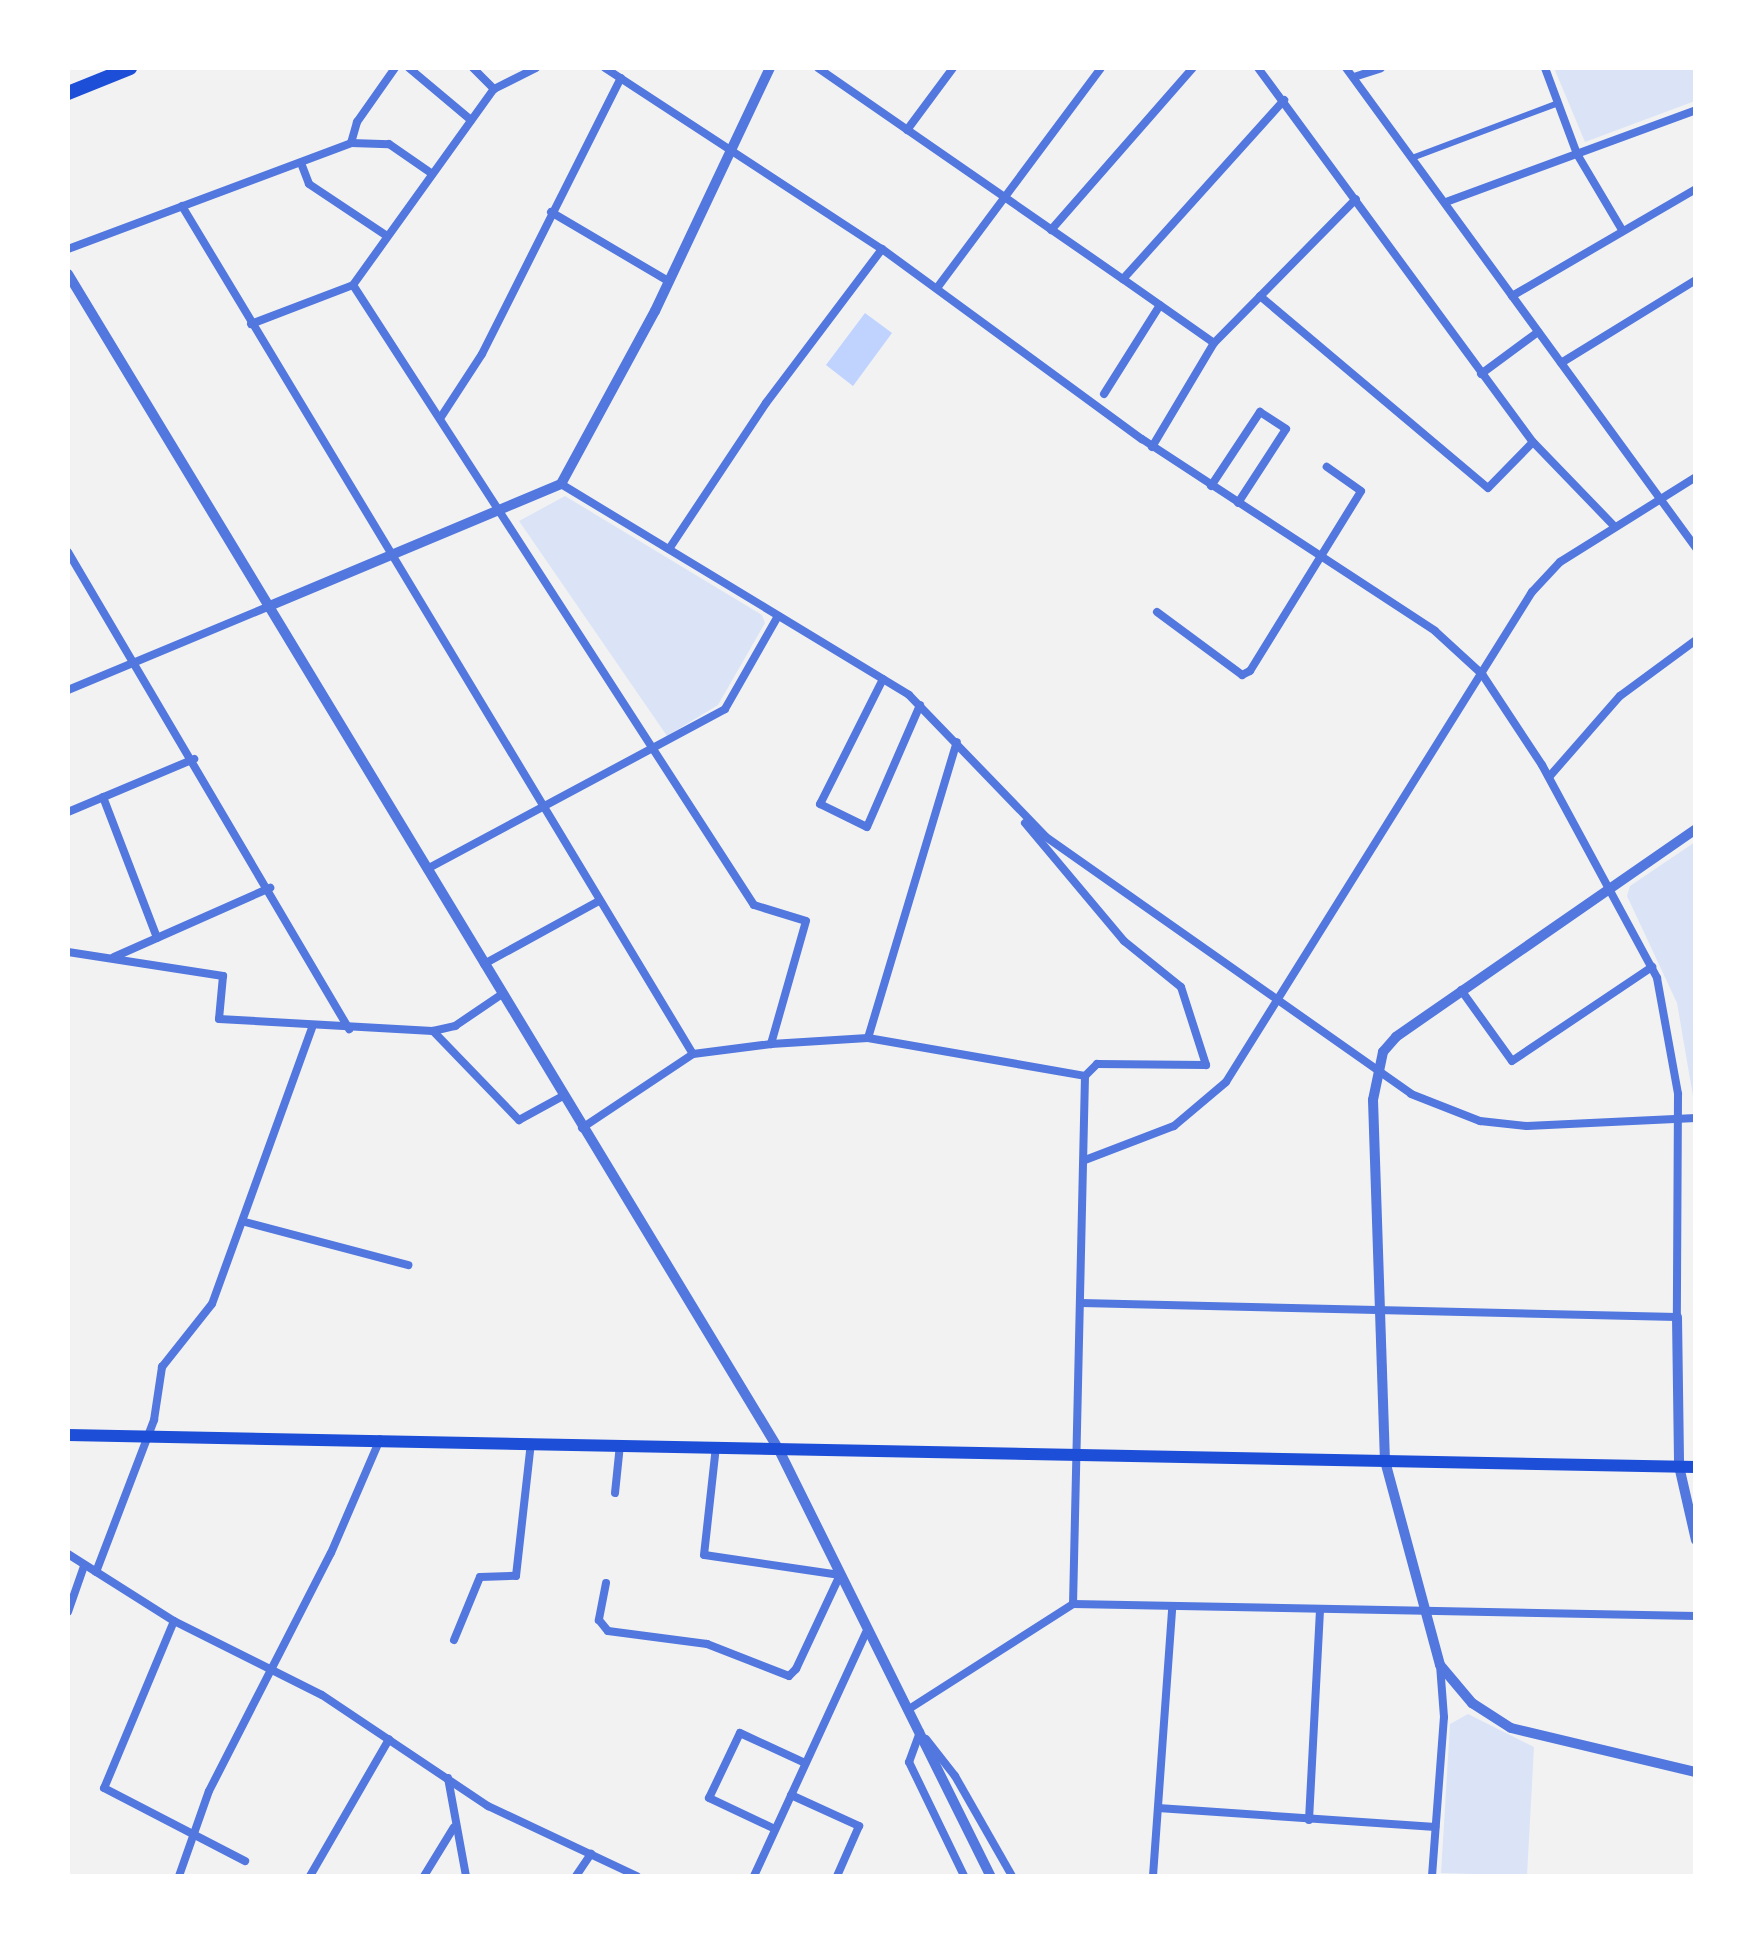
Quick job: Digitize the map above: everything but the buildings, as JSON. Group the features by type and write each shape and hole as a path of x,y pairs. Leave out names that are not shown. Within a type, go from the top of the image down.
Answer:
{"highway":[{"path":"68,93 130,68"}],"main road":[{"path":"68,1435 1696,1467"}],"street":[{"path":"351,143 396,68"},
{"path":"409,68 471,120"},
{"path":"472,68 494,89"},
{"path":"251,324 353,285 494,89 536,68"},
{"path":"604,68 882,249 1152,446 1435,631 1482,674 1549,777 1610,887 1652,967 1672,1033 1680,1120 1678,1466 1696,1540"},
{"path":"68,690 562,484 668,281 770,68"},
{"path":"818,68 1214,342"},
{"path":"907,130 951,71 938,68"},
{"path":"937,288 1100,68"},
{"path":"1051,230 1193,68"},
{"path":"1258,68 1533,442 1614,526"},
{"path":"1346,68 1696,548"},
{"path":"1354,77 1381,68"},
{"path":"1545,68 1578,154 1621,228"},
{"path":"441,416 482,354 621,78"},
{"path":"1123,279 1284,100"},
{"path":"1412,158 1558,102"},
{"path":"1446,202 1696,110"},
{"path":"68,249 351,143 389,144 431,174"},
{"path":"301,163 308,184 386,236"},
{"path":"1512,296 1621,228 1696,189"},
{"path":"1152,446 1214,342 1356,200"},
{"path":"182,206 693,1054"},
{"path":"552,212 668,281"},
{"path":"669,549 766,403 882,249"},
{"path":"68,274 778,1448 990,1876"},
{"path":"1560,363 1696,280"},
{"path":"353,285 658,749 754,905 806,921 771,1044"},
{"path":"1260,296 1488,488 1533,442"},
{"path":"1104,394 1160,305"},
{"path":"1481,374 1538,332"},
{"path":"1211,486 1260,412 1286,429 1238,503"},
{"path":"1157,612 1242,675 1362,491 1327,466"},
{"path":"1084,1160 1145,1142 1202,1107 1239,1067 1544,578 1614,526 1696,476"},
{"path":"562,484 920,706 958,742 1113,929 1181,987 1206,1064 1097,1064 1085,1076 1074,1604"},
{"path":"68,555 194,759 348,1029"},
{"path":"426,870 658,749 725,709 778,616"},
{"path":"1549,777 1620,696 1696,640"},
{"path":"882,679 820,804 867,828 920,706"},
{"path":"868,1038 958,742"},
{"path":"68,812 194,759"},
{"path":"103,797 157,938"},
{"path":"1017,811 1411,1094 1480,1121 1696,1118"},
{"path":"1432,1876 1444,1717 1440,1665 1422,1612 1385,1462 1377,1069 1388,1044 1696,828"},
{"path":"114,957 270,888"},
{"path":"484,964 599,900"},
{"path":"68,952 223,976 219,1019 312,1028 432,1031 456,1026 502,994"},
{"path":"1461,990 1512,1061 1652,967"},
{"path":"96,1572 146,1436 162,1368 212,1304 245,1222 312,1028"},
{"path":"432,1031 519,1120 563,1096"},
{"path":"582,1128 693,1054 771,1044 868,1038 1085,1076"},
{"path":"245,1222 408,1265"},
{"path":"1081,1303 1678,1318"},
{"path":"179,1876 191,1831 331,1553 380,1440"},
{"path":"454,1640 480,1577 516,1576 531,1443"},
{"path":"615,1492 620,1446"},
{"path":"716,1447 704,1555 840,1575"},
{"path":"68,1554 174,1621 271,1666 488,1806 637,1876"},
{"path":"68,1612 84,1566"},
{"path":"606,1583 599,1620 608,1631 706,1644 789,1676 834,1598 840,1575"},
{"path":"909,1709 1074,1604 1172,1609 1696,1616"},
{"path":"1153,1876 1172,1609"},
{"path":"1309,1820 1320,1610"},
{"path":"174,1621 104,1788 245,1860"},
{"path":"754,1876 866,1632"},
{"path":"1440,1665 1472,1702 1511,1728 1696,1772"},
{"path":"920,1732 908,1762 964,1876"},
{"path":"920,1732 956,1776 1012,1876"},
{"path":"776,1828 709,1798 740,1733 804,1763"},
{"path":"310,1876 389,1740"},
{"path":"448,1778 466,1876"},
{"path":"790,1795 859,1826 836,1876"},
{"path":"1158,1808 1435,1827"},
{"path":"424,1876 454,1826"},
{"path":"576,1876 591,1854"}],"shaded area":[{"path":"1554,68 1695,68 1695,101 1585,142"},
{"path":"565,496 762,615 765,623 718,705 667,736 519,521"},
{"path":"1695,842 1695,1108 1677,1003 1627,896 1630,886"},
{"path":"1468,1714 1534,1747 1527,1876 1441,1873 1450,1724"}],"water":[{"path":"865,313 892,333 853,386 826,365"}]}
